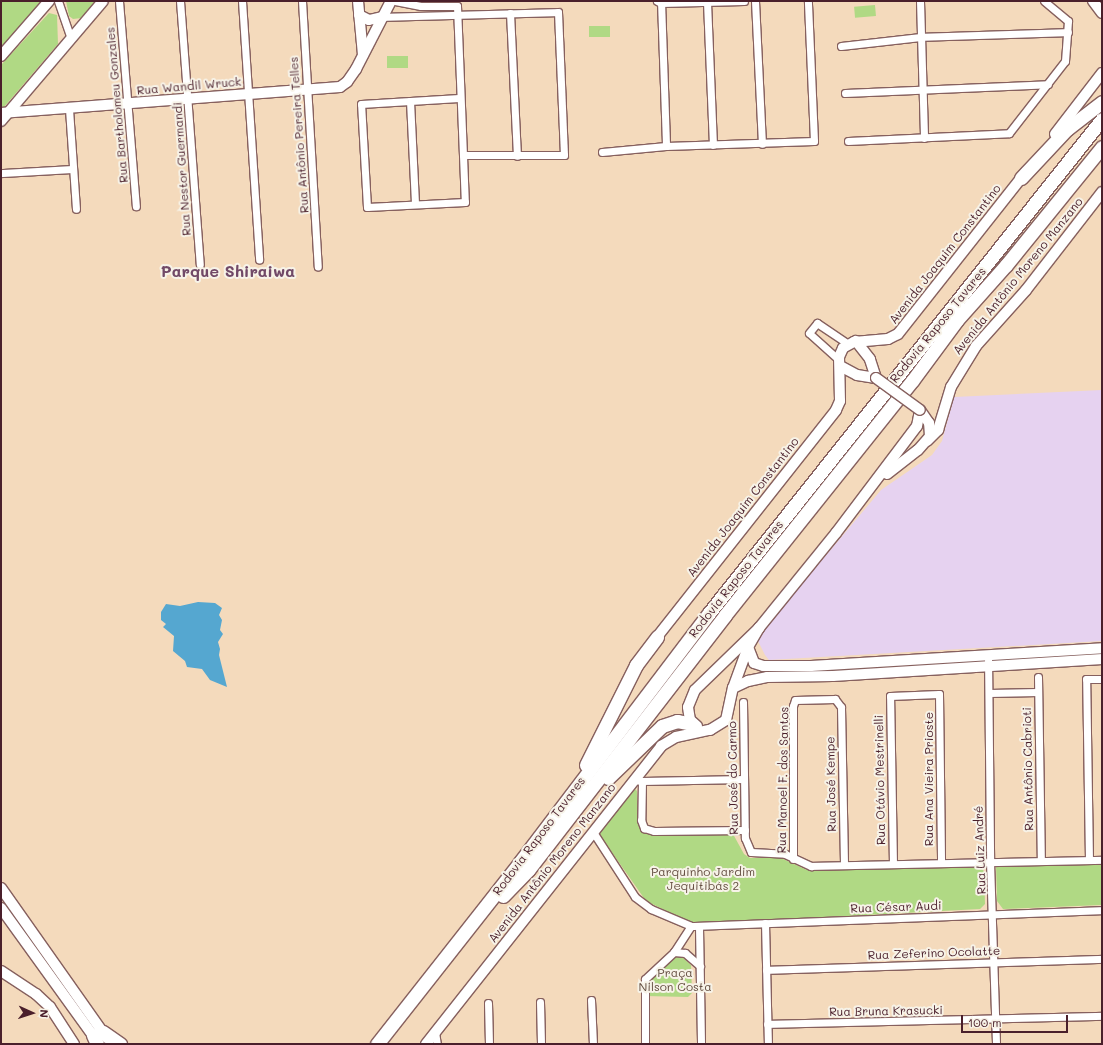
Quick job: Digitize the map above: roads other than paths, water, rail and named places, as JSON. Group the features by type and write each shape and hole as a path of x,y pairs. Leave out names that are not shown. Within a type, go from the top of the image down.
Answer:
{"highway":[{"path":"1021,178 1067,129 1102,102"},
{"name":"Rodovia Raposo Tavares","path":"387,1044 566,812 714,606 1102,119"},
{"name":"Rodovia Raposo Tavares","path":"377,1044 725,615 912,381 957,320 1006,265 1101,148"},
{"path":"566,812 590,758 636,665 657,637"},
{"path":"566,812 662,726 677,721 692,724"},
{"path":"369,1044 396,1021"},
{"path":"98,1039 120,1044"}],"main road":[{"path":"1,56 50,1"},
{"path":"3,115 103,1"},
{"path":"358,1 363,55"},
{"name":"Rua Wandil Wruck","path":"3,115 340,87 346,82 363,55 391,1"},
{"path":"1093,1 1102,13"},
{"path":"359,15 369,20 382,17"},
{"name":"Avenida Joaquim Constantino","path":"657,637 836,410 840,401 839,363 841,351 852,342 888,340 898,334 1102,73"},
{"name":"Avenida Antônio Moreno Manzano","path":"878,481 927,441 938,430 951,386 972,352 1026,290 1102,192"},
{"path":"852,342 870,359 876,378"},
{"path":"839,363 857,375 876,378 920,410 926,416 930,427 927,441"},
{"name":"Avenida Antônio Moreno Manzano","path":"692,724 688,707 695,690 759,628 878,481 917,426 920,410"},
{"name":"Avenida Antônio Moreno Manzano","path":"426,1044 593,832 638,780 668,741 718,726 728,716 733,688 748,647 759,628"},
{"path":"748,647 754,663 763,666 811,666 1102,648"},
{"path":"733,688 748,681 767,677 1102,659"},
{"path":"692,724 704,728 718,726"},
{"path":"1,888 98,1039"},
{"path":"1,908 98,1039 111,1044"},
{"path":"1,971 36,994 50,1008 74,1044"}],"street":[{"path":"58,1 71,38"},
{"name":"Rua Bartholomeu Gonzales","path":"119,1 136,206"},
{"name":"Rua Nestor Guermandi","path":"180,1 200,264"},
{"path":"242,1 259,259"},
{"name":"Rua Antônio Pereira Telles","path":"302,1 318,267"},
{"path":"395,1 421,6 458,6 459,98 465,202 367,207 361,104 459,98"},
{"path":"666,146 659,2 744,1"},
{"path":"755,1 762,144"},
{"path":"602,152 666,146 762,144 814,141 808,1"},
{"path":"920,1 924,138"},
{"path":"848,141 1007,134 1065,63 1068,32 1066,19 1044,1"},
{"path":"707,2 713,144"},
{"path":"382,17 558,12 564,155 463,155"},
{"path":"510,13 517,156"},
{"path":"841,46 920,37 1068,32"},
{"path":"845,93 923,88 1048,84"},
{"path":"410,101 415,204"},
{"path":"69,109 76,209"},
{"path":"1,172 73,169"},
{"path":"839,363 809,333 817,323 852,342"},
{"name":"Rua Luiz André","path":"988,655 990,862 993,915 996,1044"},
{"name":"Rua Antônio Cabrioti","path":"1038,677 1041,861"},
{"path":"1089,860 1086,679 1102,679"},
{"path":"989,693 1038,692"},
{"name":"Rua Otávio Mestrinelli","path":"893,864 890,696 939,694"},
{"name":"Rua Ana Vieira Prioste","path":"939,694 940,863"},
{"name":"Rua Manoel F. dos Santos","path":"793,859 793,706 796,700 835,699 839,702"},
{"name":"Rua José do Carmo","path":"743,702 745,830 747,846 751,852 785,854 793,859"},
{"name":"Rua José Kempe","path":"839,702 844,865"},
{"path":"744,779 638,780 641,820 644,828 654,831 745,830"},
{"name":"Rua César Audi","path":"593,832 635,897 651,909 691,926 699,927 765,923 1102,910"},
{"path":"793,859 811,866 1102,860"},
{"path":"765,923 768,1044"},
{"path":"645,1044 645,979 674,952 691,926"},
{"path":"699,927 701,1044"},
{"path":"674,952 685,954 700,966"},
{"name":"Rua Zeferino Ocolatte","path":"766,970 1102,959"},
{"path":"591,1000 593,1044"},
{"path":"540,1002 541,1044"},
{"path":"488,1003 489,1044"},
{"name":"Rua Bruna Krasucki","path":"767,1024 1102,1016"},
{"path":"435,1032 436,1044"}],"water":[{"path":"198,602 215,603 222,608 219,615 222,620 220,630 223,634 218,642 220,649 219,655 227,687 210,680 202,669 187,667 185,661 173,651 174,636 163,627 166,624 161,620 161,612 166,604 180,606"}],"district":[{"name":"Parque Shiraiwa","path":"228,271"}],"park label":[{"name":"Parquinho Jardim Jequitibás 2","path":"703,879"},
{"name":"Praça Nilson Costa","path":"675,980"}]}
